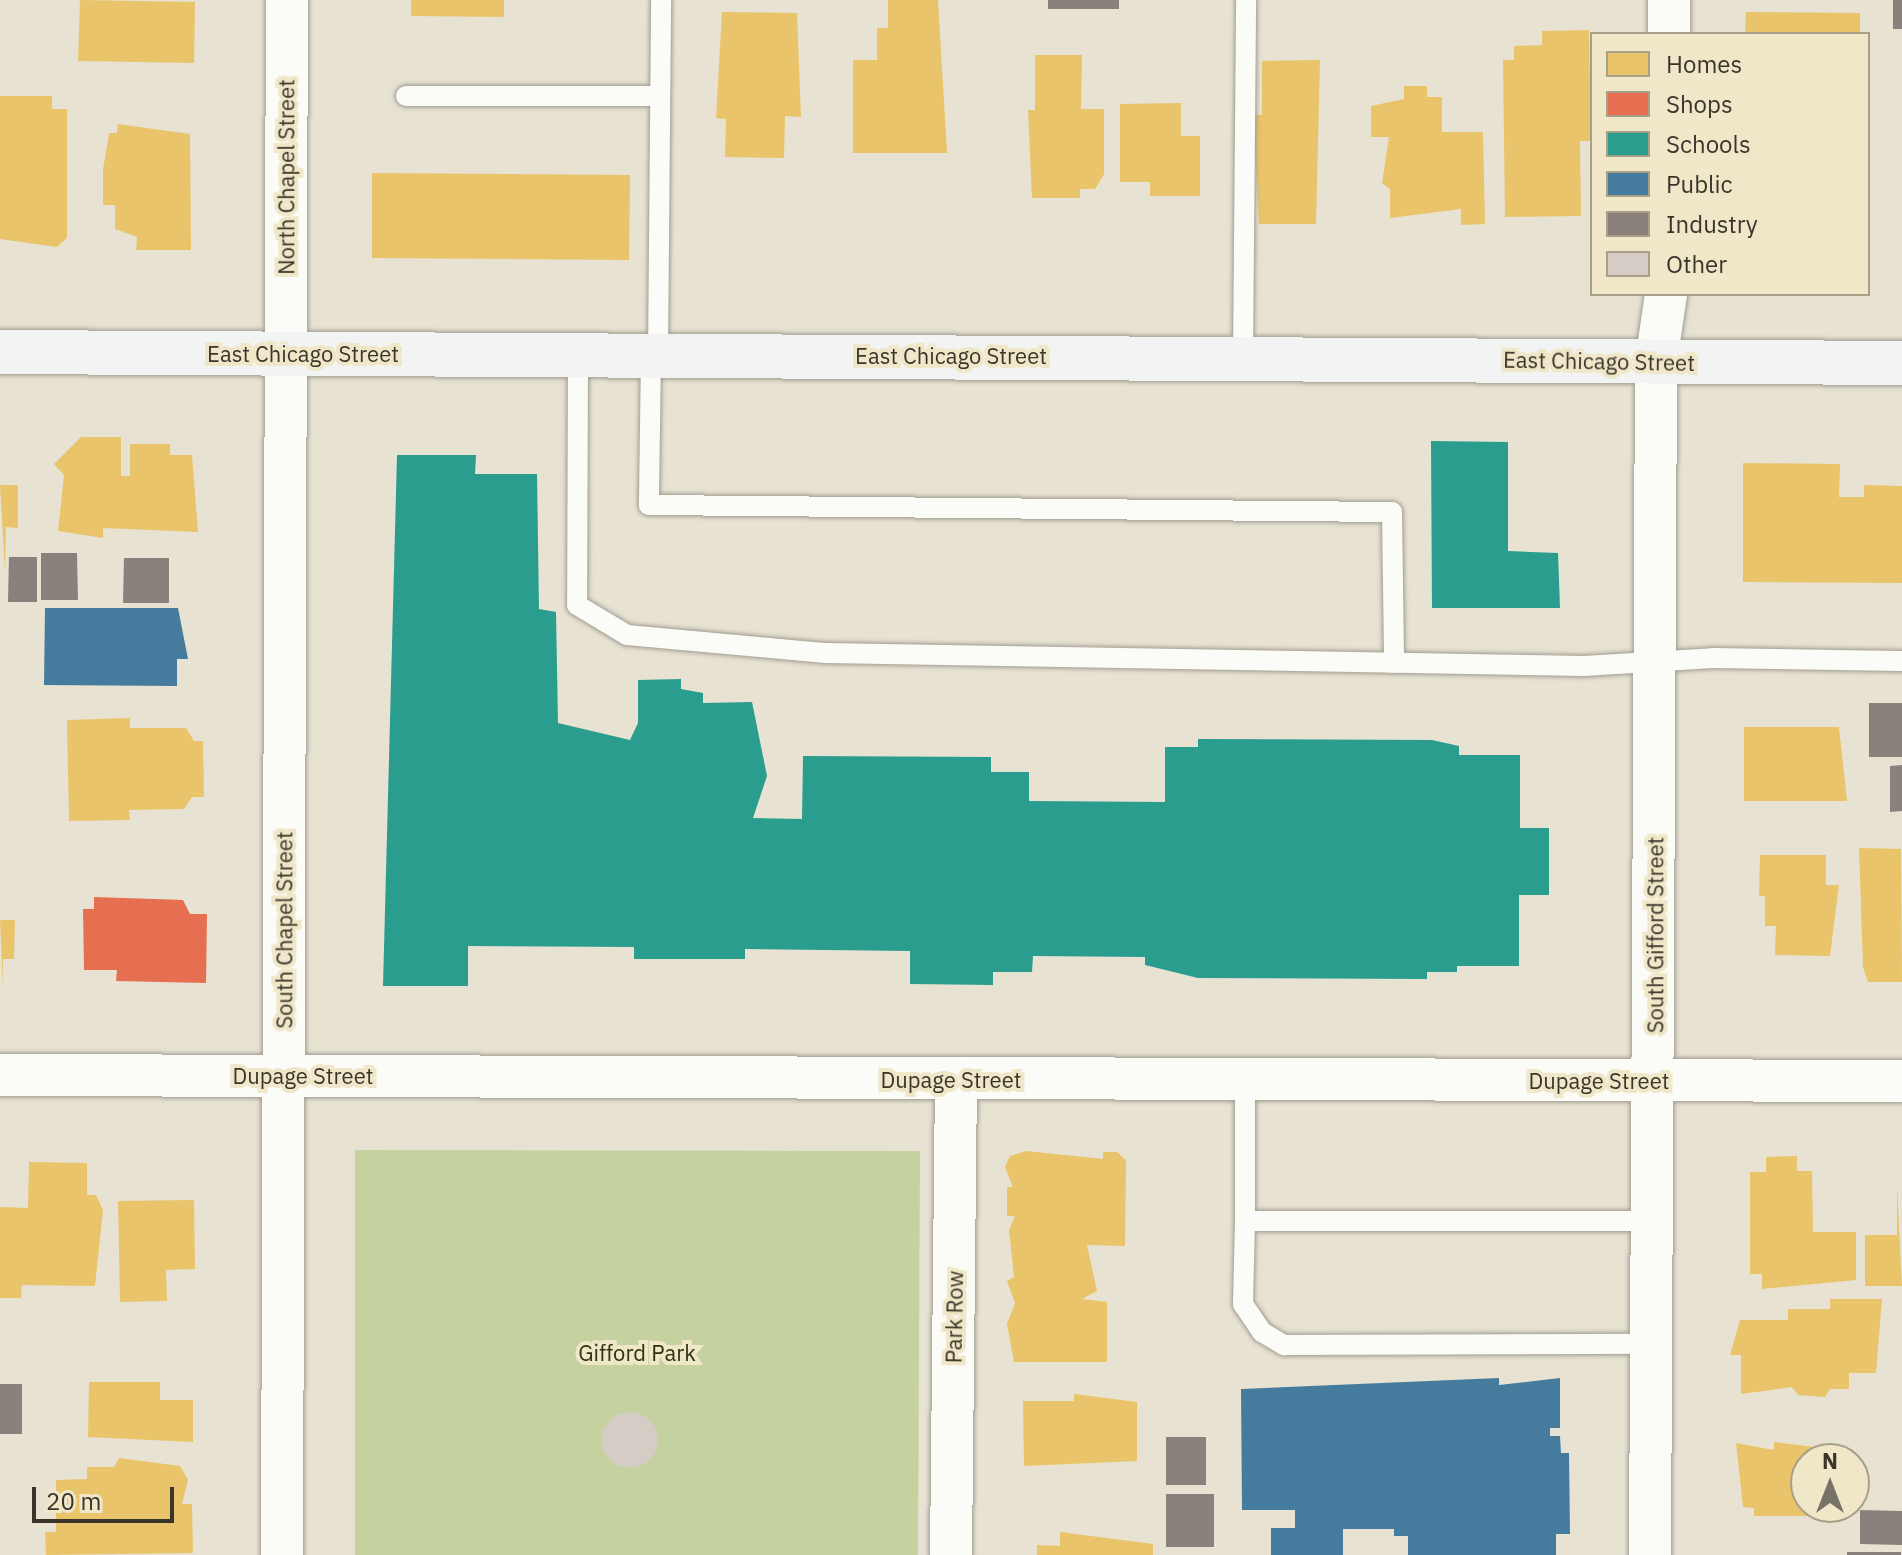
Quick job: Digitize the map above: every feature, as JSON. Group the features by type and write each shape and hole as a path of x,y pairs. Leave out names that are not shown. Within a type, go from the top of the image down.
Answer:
{"street":[{"name":"North Chapel Street","path":"286,354 287,0"},
{"path":"1669,0 1669,32"},
{"name":"South Gifford Street","path":"1650,1555 1657,664 1656,362 1666,296"},
{"name":"East Chicago Street","path":"0,352 1243,356 1902,363"},
{"name":"South Chapel Street","path":"282,1555 286,354"},
{"name":"Dupage Street","path":"0,1075 1902,1081"},
{"name":"Park Row","path":"951,1555 956,1080"}],"lane":[{"path":"661,0 655,356 649,505 1392,512 1394,663"},
{"path":"1243,356 1246,0"},
{"path":"406,96 660,96"},
{"path":"578,355 577,605 627,635 826,653 1394,663 1902,661"},
{"path":"1245,1081 1243,1304 1262,1332 1284,1345 1652,1344"},
{"path":"1245,1221 1652,1221"}],"green space":[{"name":"Gifford Park","path":"355,1150 920,1151 918,1555 355,1555"}],"building: Homes":[{"path":"80,0 195,2 194,63 78,61"},
{"path":"411,0 504,0 504,17 411,16"},
{"path":"888,0 938,0 947,153 853,153 853,60 877,60 877,28 888,28"},
{"path":"722,12 797,13 801,117 785,116 784,158 725,157 726,119 716,118"},
{"path":"1746,12 1860,13 1860,32 1745,32"},
{"path":"1589,30 1590,141 1580,141 1581,216 1505,217 1503,60 1514,60 1514,46 1542,45 1542,31"},
{"path":"1035,55 1082,55 1081,109 1104,109 1104,174 1095,189 1080,189 1080,198 1032,198 1028,110 1035,110"},
{"path":"1320,60 1316,224 1259,224 1253,115 1262,115 1262,61"},
{"path":"1404,86 1427,86 1427,97 1442,97 1442,132 1483,132 1485,224 1461,225 1461,209 1390,218 1390,189 1382,183 1389,137 1371,137 1371,106 1404,99"},
{"path":"0,96 52,96 52,109 67,109 67,238 57,247 0,239"},
{"path":"1181,103 1181,136 1200,136 1200,196 1150,196 1150,182 1120,182 1120,104"},
{"path":"118,124 190,134 191,250 136,250 137,237 115,229 115,205 103,205 103,170 109,133 117,133"},
{"path":"372,173 630,175 629,260 372,258"},
{"path":"81,437 121,437 121,476 130,476 130,444 170,444 170,455 192,455 198,532 103,528 103,538 58,531 64,475 54,464"},
{"path":"1743,463 1840,464 1839,497 1864,497 1864,485 1902,486 1902,583 1743,582"},
{"path":"0,485 18,485 18,528 6,527 5,571"},
{"path":"130,718 130,728 186,728 194,741 203,741 204,797 192,797 184,809 129,810 130,820 69,821 67,720"},
{"path":"1744,727 1839,727 1847,801 1744,801"},
{"path":"1859,848 1901,849 1902,982 1868,982 1863,967"},
{"path":"1760,855 1826,855 1826,885 1839,885 1830,956 1775,955 1776,926 1765,926 1765,896 1759,896"},
{"path":"0,920 15,920 14,959 3,959 3,988"},
{"path":"1026,1151 1103,1159 1103,1152 1117,1152 1126,1160 1125,1246 1087,1245 1097,1291 1082,1299 1107,1302 1107,1362 1014,1362 1007,1324 1015,1303 1007,1281 1014,1277 1009,1230 1015,1216 1007,1216 1007,1187 1013,1187 1005,1167 1010,1156"},
{"path":"1797,1156 1797,1171 1812,1171 1813,1232 1856,1232 1856,1280 1762,1289 1762,1274 1750,1274 1750,1172 1766,1172 1766,1157"},
{"path":"29,1162 87,1163 87,1195 96,1195 103,1210 95,1286 22,1285 21,1298 0,1298 0,1207 28,1208"},
{"path":"1897,1185 1902,1286 1865,1286 1865,1235 1897,1235"},
{"path":"194,1200 195,1269 166,1270 167,1301 120,1302 118,1201"},
{"path":"1830,1299 1882,1299 1876,1373 1849,1373 1849,1389 1830,1389 1825,1397 1798,1395 1792,1387 1741,1394 1741,1355 1730,1355 1740,1320 1788,1320 1788,1309 1830,1309"},
{"path":"89,1382 160,1382 160,1400 193,1400 193,1442 88,1437"},
{"path":"1074,1394 1137,1402 1137,1461 1024,1466 1023,1401 1074,1401"},
{"path":"1774,1442 1790,1444 1790,1516 1754,1516 1754,1508 1743,1507 1736,1443 1774,1450"},
{"path":"119,1458 180,1466 188,1480 182,1504 192,1504 193,1553 46,1555 45,1532 56,1532 56,1480 87,1479 87,1467 114,1467"},
{"path":"1060,1532 1153,1544 1153,1555 1037,1555 1037,1545 1060,1546"}],"building: Shops":[{"path":"94,897 183,900 190,914 207,914 206,983 116,981 117,970 84,970 83,909 94,909"}],"building: Schools":[{"path":"1431,441 1508,442 1508,551 1558,553 1560,608 1432,608"},
{"path":"397,455 476,455 475,474 537,474 539,609 556,612 558,723 630,740 638,723 638,680 681,679 681,689 703,693 703,703 752,702 767,776 753,818 802,819 803,756 991,757 991,772 1029,772 1029,801 1165,802 1165,747 1198,747 1198,739 1432,740 1459,746 1459,755 1520,755 1520,828 1549,828 1549,895 1519,895 1519,966 1457,966 1457,972 1427,972 1427,979 1198,978 1145,965 1145,957 1033,956 1032,972 993,972 993,985 910,984 910,951 745,949 745,959 634,959 634,947 468,946 468,986 383,986"}],"building: Public":[{"path":"45,608 178,608 188,659 177,659 177,686 44,685"},
{"path":"1499,1378 1499,1385 1560,1378 1560,1428 1550,1428 1550,1436 1560,1436 1561,1453 1569,1453 1570,1534 1556,1534 1556,1555 1408,1555 1408,1536 1394,1536 1394,1529 1343,1529 1343,1555 1271,1555 1271,1528 1295,1528 1295,1510 1242,1510 1241,1389"}],"building: Industry":[{"path":"1048,0 1119,0 1119,9 1048,9"},
{"path":"1893,0 1902,0 1902,29 1893,29"},
{"path":"41,553 77,553 78,600 41,600"},
{"path":"9,557 37,557 37,602 8,602"},
{"path":"124,558 169,558 169,603 123,603"},
{"path":"1869,703 1902,703 1902,757 1869,757"},
{"path":"1902,765 1902,811 1890,812 1890,766"},
{"path":"0,1384 22,1384 22,1434 0,1434"},
{"path":"1166,1437 1206,1437 1206,1485 1166,1485"},
{"path":"1166,1494 1214,1494 1214,1547 1166,1547"},
{"path":"1870,1510 1902,1511 1902,1545 1860,1544 1860,1523 1870,1523"},
{"path":"1847,1552 1901,1552 1901,1555 1847,1555"}],"building: Other":[{"path":"630,1412 650,1420 658,1440 650,1460 630,1468 610,1460 602,1440 610,1420"}]}
